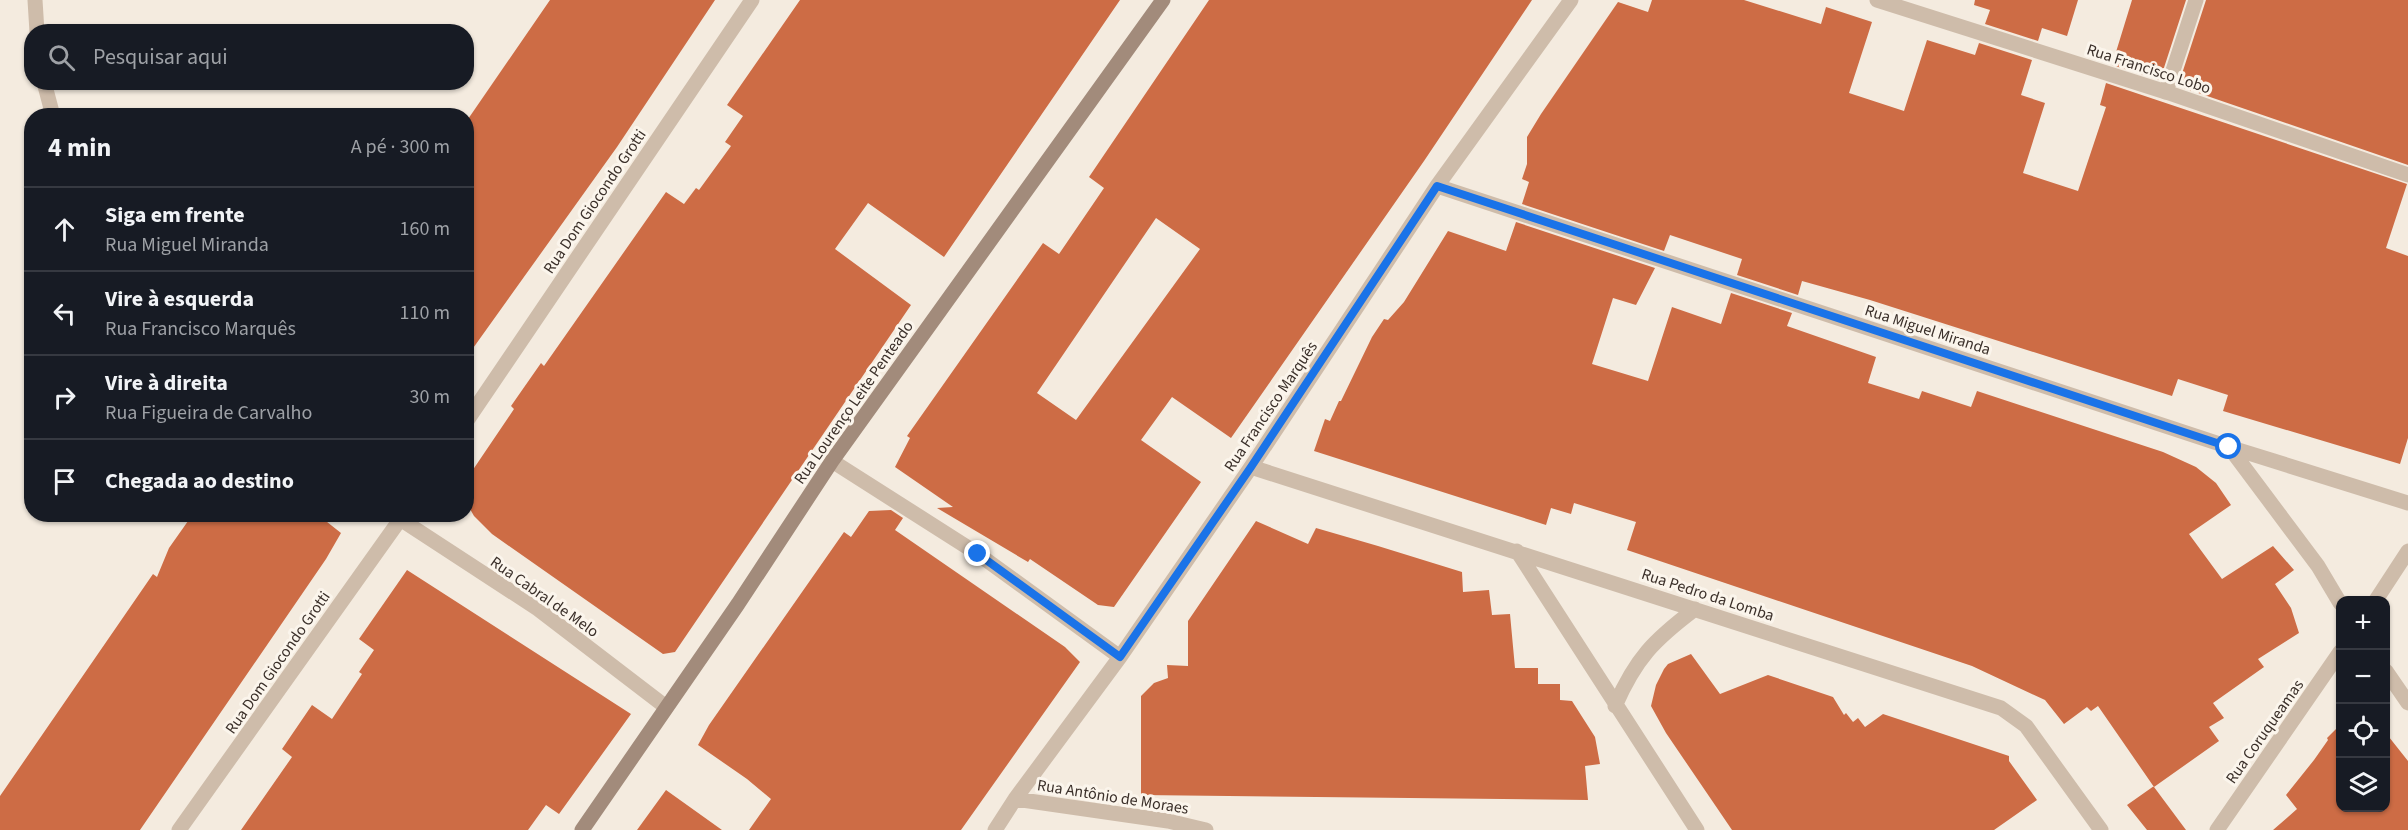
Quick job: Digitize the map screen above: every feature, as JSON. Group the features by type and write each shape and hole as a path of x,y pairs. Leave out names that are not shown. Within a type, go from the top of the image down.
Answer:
{"main road":[{"name":"Rua Lourenço Leite Penteado","path":"582,830 738,604 832,461 1163,0"}],"street":[{"path":"35,0 36,24"},
{"name":"Rua Dom Giocondo Grotti","path":"474,410 752,0"},
{"name":"Rua Francisco Marquês","path":"995,830 1015,799 1120,657 1251,467 1437,186 1571,0"},
{"name":"Rua Francisco Lobo","path":"1877,0 2166,92 2408,175"},
{"path":"2166,92 2196,0"},
{"path":"46,90 51,108"},
{"name":"Rua Miguel Miranda","path":"1437,186 2408,504"},
{"path":"2229,447 2312,557 2336,596"},
{"path":"832,461 978,554 1120,657"},
{"name":"Rua Pedro da Lomba","path":"1251,467 2001,708 2026,726 2101,830"},
{"name":"Rua Dom Giocondo Grotti","path":"179,830 395,522"},
{"name":"Rua Cabral de Melo","path":"408,522 538,609 666,707"},
{"path":"1517,551 1696,830"},
{"path":"2379,596 2408,551"},
{"path":"1615,706 1626,680 1641,655 1666,631 1695,609"},
{"name":"Rua Coruqueamas","path":"2217,830 2336,658"},
{"path":"2390,678 2408,703"},
{"name":"Rua Antônio de Moraes","path":"1015,799 1168,821 1206,830"}],"building":[{"path":"550,0 715,0 617,147 474,347 474,110"},
{"path":"800,0 1120,0 944,257 868,203 835,249 911,305 675,652 663,654 492,534 474,516 474,468 514,409 511,406 541,363 544,366 666,192 684,204 696,188 699,190 731,146 725,142 743,116 727,105"},
{"path":"1209,0 1532,0 1424,161 1231,438 1172,397 1141,440 1201,482 1114,607 1098,605 1030,559 1028,562 937,508 953,507 895,467 910,438 907,436 1043,243 1059,254 1104,188 1089,177","holes":["1156,218 1200,249 1076,420 1037,393"]},
{"path":"1652,0 1744,0 1821,24 1826,7 1872,22 1849,93 1904,111 1927,40 1975,55 1979,43 2032,60 2021,95 2045,103 2023,173 2078,191 2106,107 2100,105 2106,83 2407,184 2386,248 2408,256 2408,438 2400,464 2223,411 2228,395 2178,379 2172,396 1870,300 1802,281 1798,295 1737,275 1742,259 1670,235 1664,251 1522,204 1529,182 1522,179 1527,164 1527,137 1541,114 1618,2 1648,12"},
{"path":"1975,0 2078,0 2067,36 2042,28 2038,41 1985,24 1990,10 1974,5"},
{"path":"2132,0 2186,0 2160,80 2112,65"},
{"path":"2206,0 2408,0 2408,165 2178,86"},
{"path":"1516,222 1655,268 1636,305 1613,298 1592,364 1648,381 1672,307 1721,324 1731,293 1792,313 1787,326 1876,357 1868,383 1919,399 1922,391 1971,407 1977,391 2163,452 2196,467 2216,483 2231,505 2189,534 2222,579 2273,546 2294,570 2275,584 2291,608 2299,633 2258,659 2264,667 2213,703 2224,718 2209,727 2219,741 2154,787 2098,706 2091,711 2087,707 2064,724 2045,700 1972,666 1627,550 1636,522 1574,503 1571,514 1551,508 1546,525 1314,451 1325,419 1330,421 1372,337 1384,319 1388,320 1404,302 1448,231 1506,251"},
{"path":"891,510 903,518 895,530 1065,647 1080,662 961,830 749,830 771,799 747,779 698,745 709,725 844,532 851,537 869,511"},
{"path":"1256,521 1308,544 1316,528 1378,546 1462,572 1463,592 1489,590 1492,615 1510,614 1515,668 1538,668 1538,684 1560,684 1560,700 1572,701 1595,737 1600,764 1585,766 1588,800 1141,795 1141,696 1154,683 1168,678 1167,665 1188,666 1188,621"},
{"path":"187,522 327,522 341,533 326,559 140,830 0,830 0,796 153,574 157,577 169,548"},
{"path":"407,570 631,714 559,814 546,805 528,830 241,830 292,757 282,749 312,705 332,719 362,674 359,672 374,650 359,639"},
{"path":"1691,654 1720,694 1768,675 1833,697 1844,715 1846,713 1853,722 1858,718 1865,727 1883,714 2009,756 2009,761 2037,800 1994,830 1732,830 1666,733 1651,706 1656,685 1664,669 1668,664"},
{"path":"2336,729 2336,812 2390,812 2390,738 2408,761 2408,830 2273,830 2297,809 2286,795 2314,760 2328,740 2327,738"},
{"path":"2154,786 2186,830 2147,830 2127,805"},
{"path":"666,790 722,830 637,830"}],"route":[{"path":"978,554 1120,657 1251,467 1437,186 2229,447"}]}
